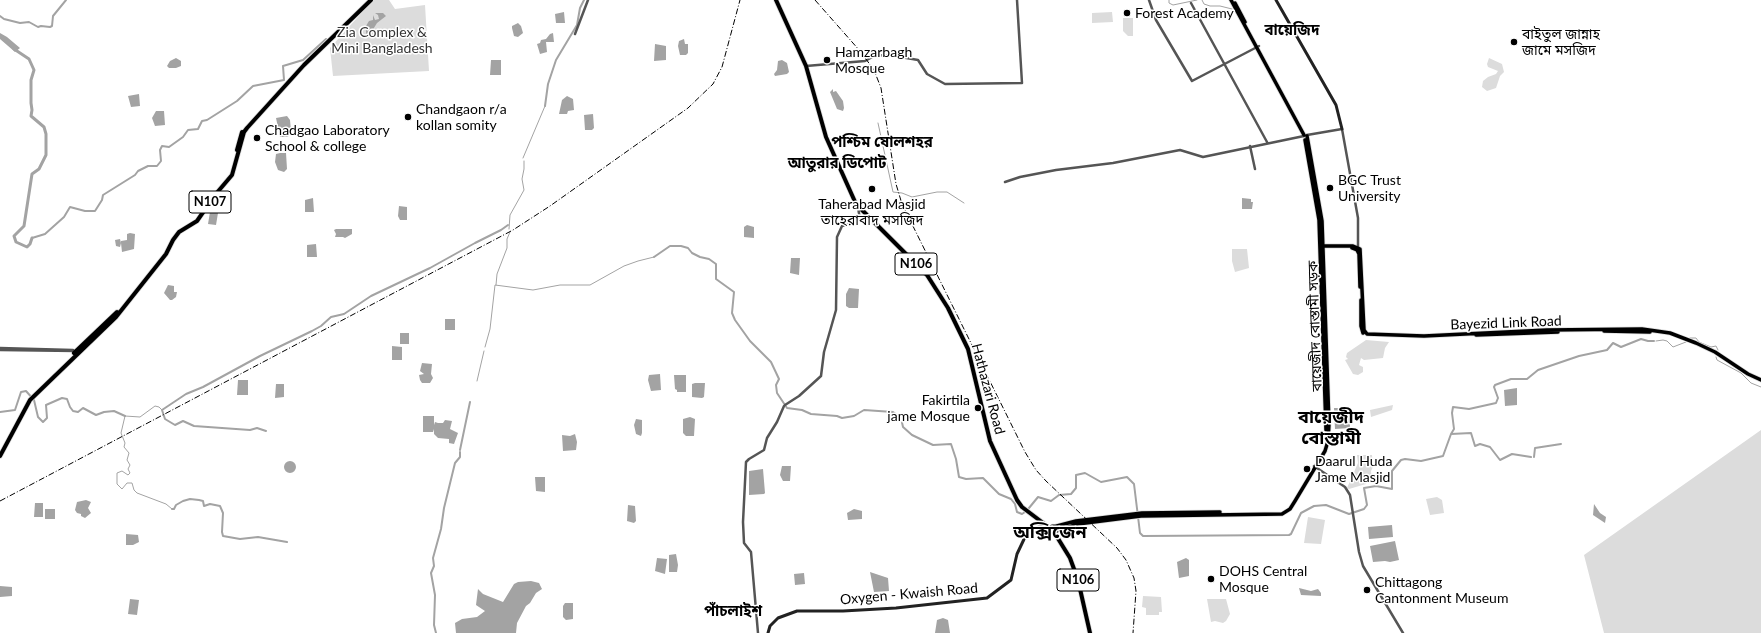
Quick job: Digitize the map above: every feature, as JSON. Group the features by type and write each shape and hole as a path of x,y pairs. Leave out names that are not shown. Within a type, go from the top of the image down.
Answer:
{"highway":[{"name":"N107","path":"0,453 15,421 33,395 75,350 125,303 156,264 177,232 196,217 213,194 230,175 233,169 239,138 243,129 368,0"},
{"name":"N107","path":"33,395 116,317 166,254 179,232 197,221 215,195 232,175 244,132 247,128 304,65 371,0"},
{"name":"Hathazari Road","path":"777,0 806,66 828,139 844,170 857,202 927,274 956,318 970,349 992,442 1001,458 1017,496 1025,508 1053,530"},
{"name":"Hathazari Road","path":"806,66 826,137 858,206 927,275 947,306 968,349 992,447 1000,459 1020,505 1053,530"},
{"name":"N107","path":"0,456 29,400"},
{"name":"N106","path":"1053,530 1070,558 1078,580 1089,633"}],"main road":[{"name":"বায়েজীদ বোস্তামী সড়ক","path":"1053,530 1076,521 1141,514 1281,512 1292,502 1323,449 1326,436 1321,208 1305,136 1232,0"},
{"path":"1276,0 1336,105 1342,129"},
{"name":"Bayezid Link Road","path":"1353,247 1357,251 1359,257 1361,326 1365,335 1423,338 1580,331 1652,333 1669,335 1696,345 1714,354 1747,376 1761,381"},
{"path":"1322,248 1358,247"},
{"name":"Bayezid Link Road","path":"1358,247 1362,252 1364,330 1367,334 1424,336 1547,330 1642,329 1670,333 1696,343 1715,352 1761,381"},
{"name":"Oxygen - Kwaish Road","path":"767,633 770,626 778,618 797,610 830,611 896,608 987,598 1011,580 1017,554 1026,535 1042,522"}],"street":[{"path":"575,34 588,0"},
{"path":"806,66 865,61 876,55 895,56 918,60 927,74 945,84 1022,83 1017,0"},
{"path":"1149,0 1156,20 1192,81 1258,47"},
{"path":"1191,3 1267,142"},
{"path":"1005,182 1020,177 1056,170 1113,163 1180,150 1203,156 1267,142 1342,129 1358,218 1358,247"},
{"path":"1250,146 1255,169"},
{"path":"758,633 751,552 744,543 743,522 746,462 764,450 767,438 785,405 799,396 820,376 824,352 836,310 837,237 842,226 860,220 858,206"},
{"path":"0,349 75,350"},
{"path":"1314,466 1346,489 1350,495 1359,552 1363,566 1403,633"}],"green space":[{"name":"Zia Complex & Mini Bangladesh","path":"373,0 389,0 395,9 425,5 429,71 333,76 330,48"},
{"path":"1112,12 1113,22 1092,23 1092,13"},
{"path":"1123,18 1133,18 1133,36 1128,36 1123,31"},
{"path":"1489,58 1502,64 1504,72 1500,76 1496,88 1487,91 1482,87 1483,81 1496,74 1498,71 1488,67 1487,64"},
{"path":"1232,249 1247,249 1249,268 1235,272 1232,261"},
{"path":"1366,340 1389,342 1385,348 1383,358 1364,360 1361,358 1359,365 1363,367 1363,372 1358,375 1353,374 1345,360 1348,359 1346,357 1347,353"},
{"path":"1393,405 1392,410 1371,417 1370,410"},
{"path":"1761,430 1761,633 1604,633 1584,555"},
{"path":"1357,455 1372,455 1372,479 1366,480 1366,484 1349,489 1347,488 1358,463"},
{"path":"1437,497 1442,500 1444,513 1430,515 1426,499"},
{"path":"1308,517 1325,520 1321,544 1304,543"},
{"path":"1143,596 1161,597 1162,612 1159,612 1159,615 1146,615 1146,608 1142,607"},
{"path":"1207,599 1226,599 1230,614 1226,621 1223,623 1215,621 1211,622"}],"shaded area":[{"path":"564,12 565,23 556,23 555,14"},
{"path":"375,13 383,13 386,16 377,23 369,36 366,34 366,26 369,21 373,20 373,15 375,20 379,19 378,15"},
{"path":"518,23 521,26 523,33 518,37 514,36 512,26"},
{"path":"0,33 20,48 15,52 0,39"},
{"path":"553,33 554,42 546,42 547,52 540,54 537,44"},
{"path":"684,39 685,44 688,44 688,53 686,55 680,55 678,46 679,41"},
{"path":"655,44 666,46 666,60 654,61"},
{"path":"176,58 181,61 181,66 169,68 167,66 170,61"},
{"path":"491,60 501,60 501,75 490,75"},
{"path":"782,60 787,63 789,72 787,74 775,76 774,74 777,70 778,61"},
{"path":"833,89 833,92 836,91 843,101 843,111 837,109 830,92"},
{"path":"139,94 140,106 131,107 128,96"},
{"path":"567,96 573,99 574,110 568,111 567,114 559,114 562,100"},
{"path":"156,111 164,111 165,125 155,126 152,118"},
{"path":"593,114 594,128 592,130 585,130 584,115"},
{"path":"287,116 290,120 291,131 288,137 280,137 276,118"},
{"path":"286,153 287,169 284,172 278,170 275,162 276,154"},
{"path":"313,198 314,212 305,212 305,200"},
{"path":"1242,198 1251,199 1251,202 1253,202 1252,209 1242,209"},
{"path":"399,206 407,207 407,220 400,220 398,216"},
{"path":"210,212 218,213 216,225 208,224"},
{"path":"747,225 754,227 754,238 744,237 744,227"},
{"path":"352,229 352,234 345,238 335,237 336,234 334,230"},
{"path":"127,234 135,234 134,249 122,252 121,241 127,240"},
{"path":"120,239 120,247 116,246 115,240"},
{"path":"316,244 317,257 307,257 307,245"},
{"path":"791,258 800,258 799,275 790,273"},
{"path":"168,285 174,286 174,292 177,292 176,297 172,300 170,300 164,293"},
{"path":"849,288 859,289 858,308 849,308 846,306 846,294"},
{"path":"445,319 455,319 455,330 445,330"},
{"path":"400,333 409,333 409,344 400,344"},
{"path":"392,346 402,347 402,360 392,360"},
{"path":"422,363 432,364 431,374 433,378 430,383 422,383 420,380 419,375 424,374 420,371"},
{"path":"660,374 661,390 651,391 648,380 649,375"},
{"path":"674,375 686,375 686,392 677,392 675,389"},
{"path":"238,380 248,380 248,395 237,395"},
{"path":"705,383 704,397 692,397 692,384"},
{"path":"276,384 284,384 284,397 275,398"},
{"path":"1517,388 1517,405 1505,406 1504,390"},
{"path":"1334,408 1350,408 1350,428 1335,429"},
{"path":"423,416 434,416 434,425 435,422 443,423 445,420 452,421 450,429 458,433 454,444 449,443 449,439 438,438 434,434 434,429 433,432 423,432"},
{"path":"690,417 695,419 694,436 686,436 683,433 683,419"},
{"path":"636,419 642,420 641,436 636,434 634,425"},
{"path":"575,434 577,442 576,450 563,451 562,435 570,436"},
{"path":"288,461 292,461 296,467 292,473 288,473 284,469 284,465"},
{"path":"782,466 791,466 790,481 783,481 780,475"},
{"path":"763,469 765,493 749,495 749,471"},
{"path":"535,477 545,477 545,492 536,491"},
{"path":"86,500 91,502 88,508 91,513 85,518 75,510 77,502"},
{"path":"35,503 43,503 43,517 34,517"},
{"path":"1594,504 1600,513 1606,517 1605,523 1593,515"},
{"path":"628,505 635,506 636,521 634,523 627,521"},
{"path":"45,509 55,509 55,519 45,519"},
{"path":"854,509 862,511 862,519 848,520 847,513"},
{"path":"1392,525 1393,537 1369,539 1368,527"},
{"path":"126,534 138,535 139,542 133,545 126,545"},
{"path":"1395,541 1399,560 1390,562 1373,562 1370,546"},
{"path":"676,554 678,565 677,572 669,572 669,555"},
{"path":"657,558 667,559 665,574 655,571"},
{"path":"1186,558 1189,560 1189,576 1179,578 1177,562"},
{"path":"870,572 888,578 889,591 874,592"},
{"path":"804,573 805,584 795,585 794,574"},
{"path":"531,581 539,583 542,589 536,593 530,603 526,606 517,623 516,633 456,633 455,623 462,619 477,617 485,611 476,605 478,589 483,594 503,602 514,584 518,582"},
{"path":"0,586 12,587 12,596 0,597"},
{"path":"1299,588 1311,591 1318,589 1321,596 1301,595"},
{"path":"130,599 139,600 137,615 128,614"},
{"path":"565,603 573,603 573,619 566,620 563,617 563,606"},
{"path":"943,618 948,620 950,633 935,633 937,620"}],"waterway":[{"path":"0,16 4,19 20,23 29,22 38,27 50,27 52,26 53,16 66,0"},
{"path":"545,106 548,84 556,60 577,25 580,8 584,0"},
{"path":"1169,0 1169,3 1173,5 1197,0"},
{"path":"1202,0 1204,4 1210,6 1220,6 1232,9"},
{"path":"32,238 45,234 64,217 70,207 85,211 95,211 102,200 103,195 135,175 138,171 148,166 157,166 161,161 160,150 162,146 169,147 183,137 188,130 198,129 202,121 207,120 237,101 253,86 284,80 283,66 303,60 326,39"},
{"path":"14,49 29,59 34,70 31,80 31,116 44,127 46,134 46,155 39,169 32,174 24,226 14,236 16,242 27,247 32,238"},
{"path":"523,158 545,106"},
{"path":"878,123 893,192 902,193 912,197 937,192 947,192 964,203"},
{"path":"509,229 510,215 524,190 522,179 524,161"},
{"path":"266,431 257,428 250,430 194,426 183,421 175,425 165,419 162,410 186,394 203,387 260,356 312,331 321,326 331,317 344,314 371,296 430,268 508,225"},
{"path":"496,285 497,274 507,248 507,239 510,232"},
{"path":"654,257 670,246 681,246 688,248 692,253 709,259 716,264 716,279 734,292 732,313 735,320 750,341 771,362 779,379 776,385 777,393 787,408 802,410 811,414 837,416 842,418 854,416 864,410 893,412 901,418 903,427 912,435 933,445 951,444 956,459 959,477 966,479 983,478 999,494 1011,499 1015,504 1017,512 1022,514 1025,512"},
{"path":"485,347 490,329 495,285 533,290 560,285 590,285 624,266 654,257"},
{"path":"1690,338 1696,338 1699,342 1711,347 1716,346 1718,350"},
{"path":"1451,434 1454,429 1452,413 1453,407 1469,409 1496,403 1498,398 1494,387 1495,385 1511,379 1527,379 1538,370 1579,356 1607,350 1613,343 1621,347 1641,339 1654,341"},
{"path":"1656,341 1667,341 1673,347 1686,342"},
{"path":"477,381 484,351"},
{"path":"1716,357 1717,360 1741,373 1751,383 1761,387"},
{"path":"0,412 15,410 21,392 26,391 34,400 38,417 43,422 47,418 46,405 62,398 67,399 73,411 78,412 83,408 96,415 114,411 125,416"},
{"path":"460,450 470,402"},
{"path":"162,410 155,406 140,417 125,416 121,433 125,443 124,447 129,453 127,460 130,465 128,469 130,473 128,475 122,471 117,473 117,484 122,489 127,483 132,483 134,490 137,493 166,504 172,509"},
{"path":"1029,508 1038,497 1051,501 1059,495 1071,494 1076,488 1076,475 1085,473 1101,482 1127,477 1134,484 1140,533 1143,536 1289,535 1291,534 1301,513 1314,506 1326,505 1349,514 1364,509 1367,505 1364,488 1376,486 1392,489 1392,471 1401,460 1421,461 1443,456 1451,434 1471,433 1475,446 1480,444 1490,447 1500,460 1512,454 1531,457"},
{"path":"1534,457 1535,448 1561,444"},
{"path":"436,633 434,625 435,595 431,573 434,566 433,558 441,529 444,508 455,463 460,457 460,452"},
{"path":"172,509 183,501 190,499 203,501 204,506 210,504 220,506 223,513 223,536 240,539 258,537 287,542"}],"railway":[{"path":"0,501 513,230 550,206 688,108 713,84 722,67 740,0"},
{"path":"815,0 860,51 874,70 881,88 896,184 902,204 1025,452 1036,470 1046,481 1117,548 1126,560 1134,578 1136,591 1133,633"}],"place":[{"name":"Forest Academy","path":"1127,13"},
{"name":"বাইতুল জান্নাহ জামে মসজিদ","path":"1514,42"},
{"name":"Hamzarbagh Mosque","path":"827,60"},
{"name":"Chandgaon r/a kollan somity","path":"408,117"},
{"name":"Chadgao Laboratory School & college","path":"257,138"},
{"name":"BGC Trust University","path":"1330,188"},
{"name":"Taherabad Masjid তাহেরাবাদ মসজিদ","path":"872,189"},
{"name":"Fakirtila jame Mosque","path":"978,408"},
{"name":"Daarul Huda Jame Masjid","path":"1307,469"},
{"name":"DOHS Central Mosque","path":"1211,579"},
{"name":"Chittagong Cantonment Museum","path":"1367,590"}],"district":[{"name":"বায়েজিদ","path":"1292,30"},
{"name":"পশ্চিম ষোলশহর","path":"882,142"},
{"name":"আতুরার ডিপোট","path":"837,163"},
{"name":"বায়েজীদ বোস্তামী","path":"1331,427"},
{"name":"অক্সিজেন","path":"1050,532"},
{"name":"পাঁচলাইশ","path":"733,611"}]}
